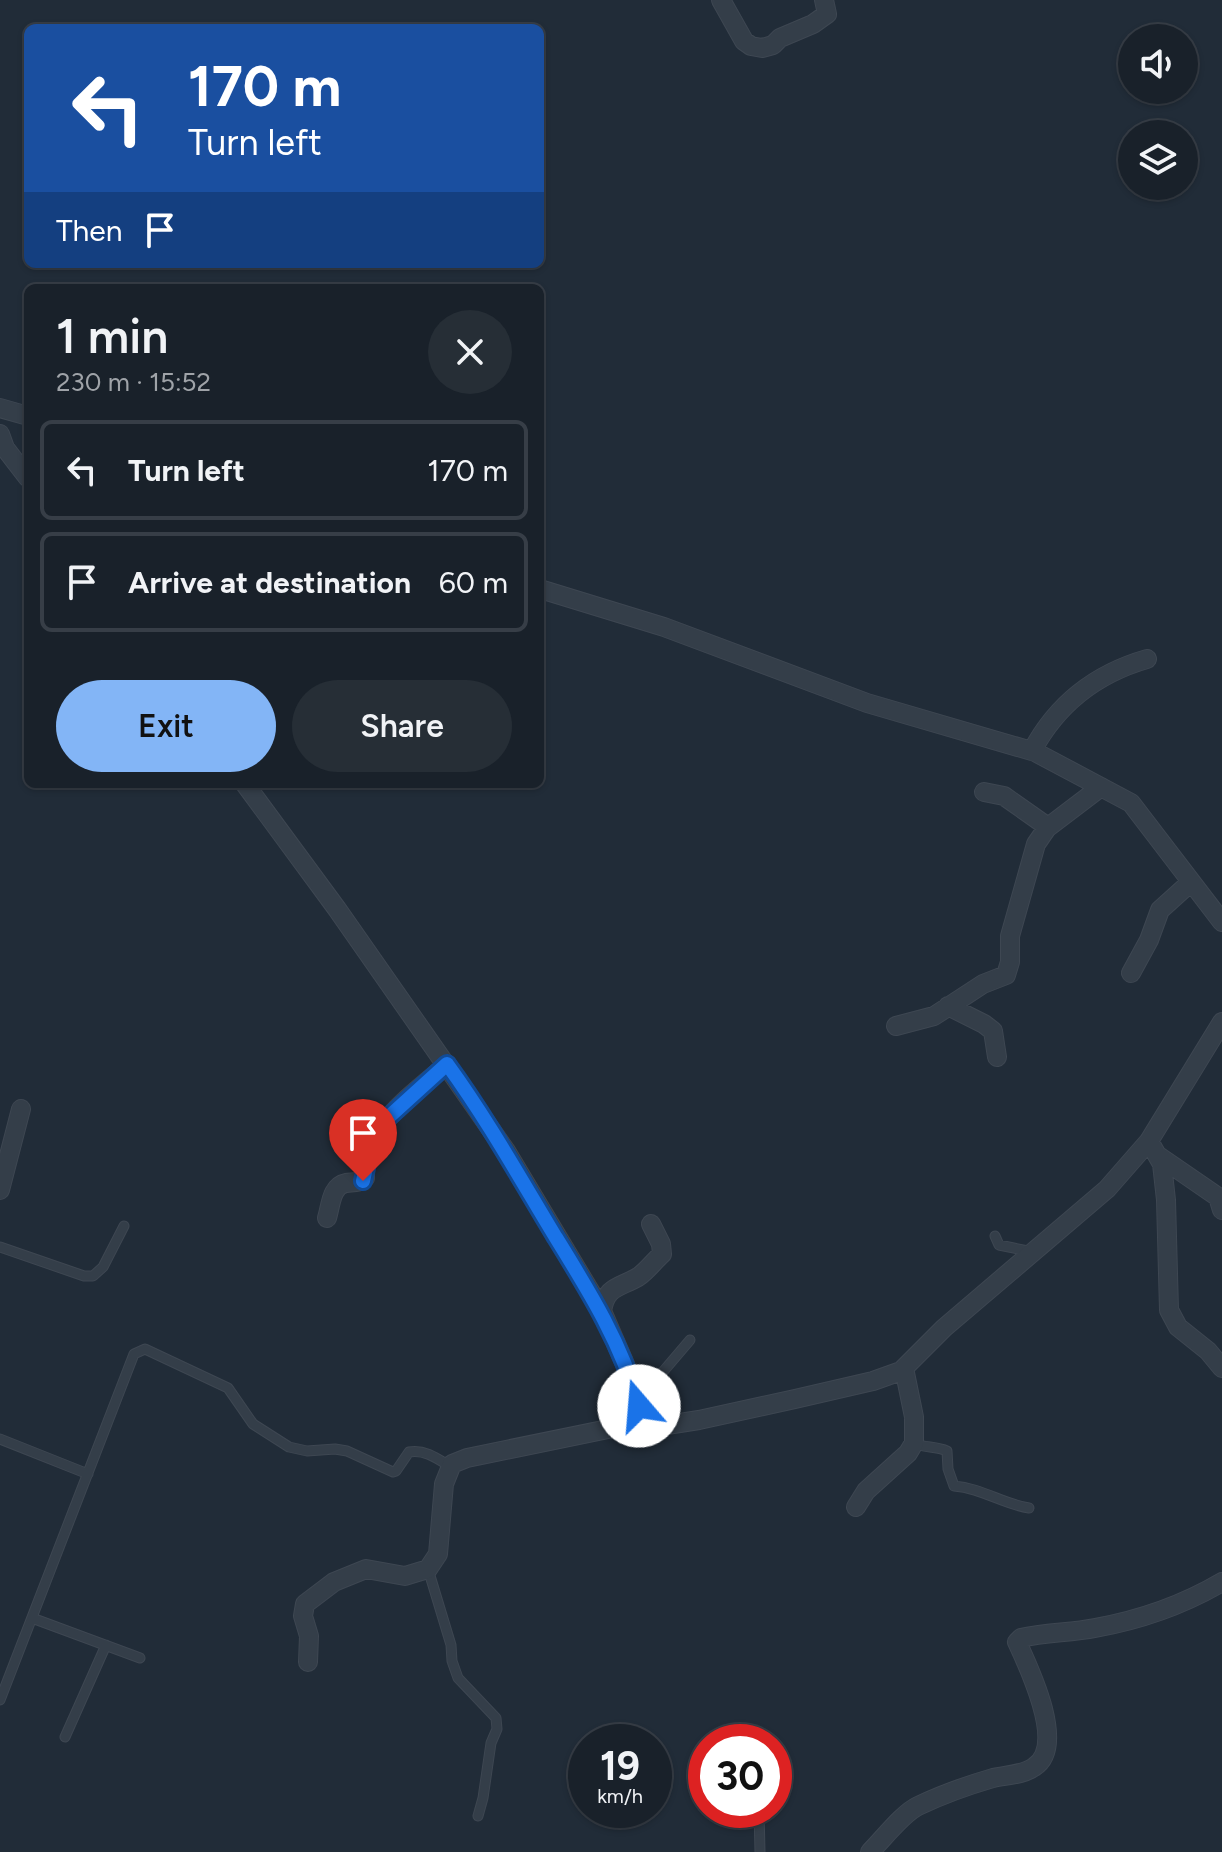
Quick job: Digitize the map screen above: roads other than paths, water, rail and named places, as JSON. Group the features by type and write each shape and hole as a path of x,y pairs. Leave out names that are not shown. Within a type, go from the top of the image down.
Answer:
{"street":[{"path":"721,0 744,41 762,48 773,45 780,38 813,24 827,14 824,0"},
{"path":"0,408 24,415"},
{"path":"0,434 5,448 24,473"},
{"path":"544,590 664,627 867,703 1032,751 1131,803 1222,922"},
{"path":"1032,751 1055,714 1076,692 1124,667 1147,659"},
{"path":"896,1026 934,1016 983,984 1006,975 1010,962 1010,936 1036,844 1048,827 1101,787"},
{"path":"248,788 506,1151 602,1311 638,1401 647,1421 654,1427 873,1381 904,1368 944,1328 1153,1148 1222,1022"},
{"path":"984,792 1004,796 1048,827"},
{"path":"1131,973 1149,940 1160,910 1191,882"},
{"path":"948,1006 993,1031 997,1057"},
{"path":"327,1218 335,1188 365,1178 372,1141 381,1124 447,1064"},
{"path":"0,1190 21,1109"},
{"path":"1153,1148 1218,1197 1222,1210"},
{"path":"1153,1148 1162,1164 1166,1200 1169,1310 1178,1327 1208,1351 1222,1368"},
{"path":"602,1311 604,1298 613,1288 640,1275 662,1254 661,1244 651,1224"},
{"path":"856,1507 866,1491 908,1453 914,1443 914,1417 904,1368"},
{"path":"308,1662 309,1636 303,1616 305,1604 334,1582 366,1569 405,1576 428,1569 438,1554 444,1484 451,1467 467,1458 647,1421"},
{"path":"870,1852 915,1807 989,1779 1024,1772 1036,1766 1042,1758 1048,1737 1037,1687 1017,1642 1021,1638 1095,1628 1170,1608 1192,1600 1222,1582"}],"lane":[{"path":"0,1247 93,1276 103,1267 124,1226"},
{"path":"995,1236 1004,1248 1033,1252"},
{"path":"638,1401 690,1340"},
{"path":"0,1700 134,1354 145,1349 228,1388 253,1424 289,1447 307,1451 347,1451 393,1472 409,1452 416,1451 427,1453 451,1467"},
{"path":"0,1439 88,1474"},
{"path":"914,1443 918,1446 934,1445 947,1451 948,1469 954,1486 970,1488 1007,1504 1029,1508"},
{"path":"428,1569 458,1678 496,1718 497,1729 491,1743 478,1816"},
{"path":"32,1618 140,1658"},
{"path":"65,1737 106,1645"},
{"path":"0,1668 11,1672"},
{"path":"759,1828 760,1852"}]}
